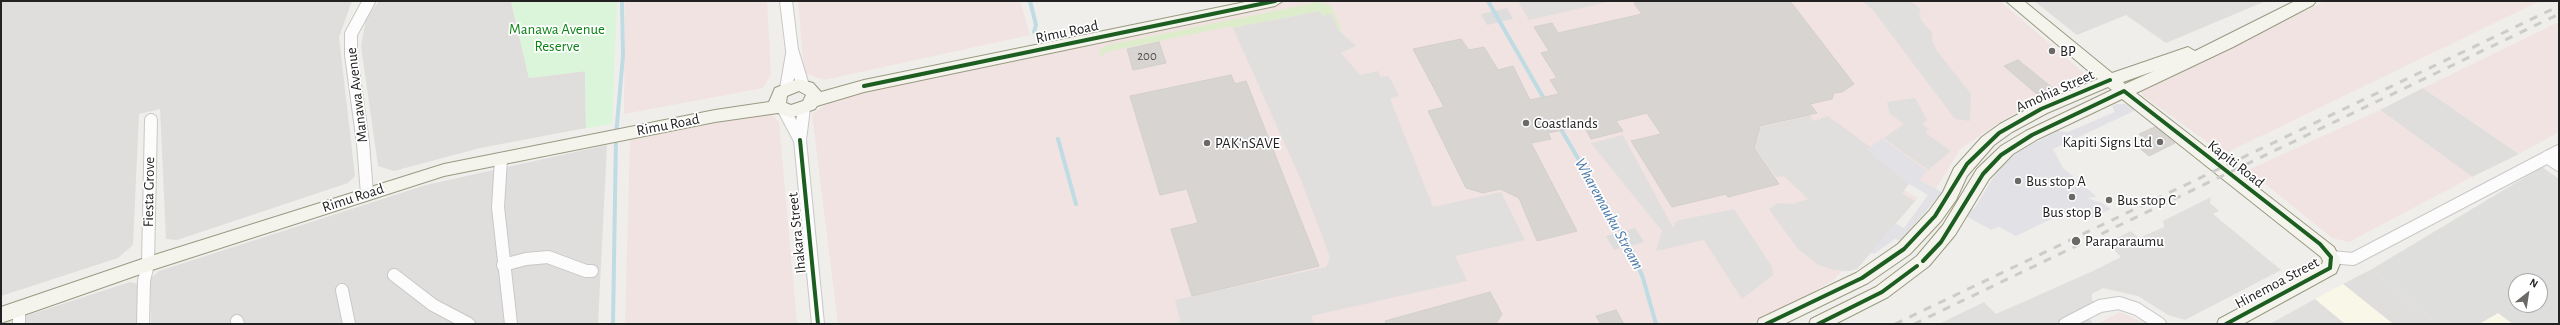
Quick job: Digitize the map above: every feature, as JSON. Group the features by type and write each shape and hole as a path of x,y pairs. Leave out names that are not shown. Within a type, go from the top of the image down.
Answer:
{"main road":[{"name":"Rimu Road","path":"808,96 864,86 1275,1"},
{"name":"Kapiti Road","path":"2014,1 2124,92 2320,244 2331,257"},
{"name":"Amohia Street","path":"1818,324 1877,294 1917,266 1941,242 1984,174 2001,155 2032,135 2227,43 2308,1"},
{"name":"Amohia Street","path":"1766,324 1871,273 1920,235 1950,195 1960,173 1993,137 2041,109 2110,80 2173,56 2227,43"},
{"path":"782,101 798,111 808,96"},
{"path":"782,101 808,96"},
{"name":"Rimu Road","path":"1,315 19,317 148,264 444,170 715,116 782,101"},
{"name":"Hinemoa Street","path":"2226,324 2330,268 2331,257"}],"street":[{"name":"Manawa Avenue","path":"367,194 363,143 351,55 351,34 355,23 368,1"},
{"name":"Ihakara Street","path":"786,1 792,50 808,96 800,140 818,324"},
{"name":"Ihakara Street","path":"792,50 782,101 800,140"},
{"name":"Fiesta Grove","path":"143,324 144,281 148,264 151,120"},
{"name":"Hinemoa Street","path":"2331,257 2354,259 2559,151"},
{"path":"2547,157 2559,165"},
{"path":"501,159 498,207 503,265 509,294 511,324"},
{"path":"503,265 526,259 548,257 586,271 592,271"},
{"path":"394,275 433,305 469,324"},
{"path":"342,290 349,324"},
{"path":"2065,324 2100,306 2114,303 2137,308 2160,324"}],"shaded area":[{"path":"1,1 352,1 339,37 355,176 348,183 177,240 166,239 160,109 139,114 133,245 118,258 1,296"},
{"path":"379,1 511,1 529,78 585,71 586,128 480,148 394,171 378,166 361,46 366,19"},
{"path":"625,1 767,1 771,74 763,88 624,114"},
{"path":"798,1 1020,1 1030,35 824,80 804,73"},
{"path":"1281,1 2000,1 2083,72 2080,81 2006,118 1960,149 1936,189 1919,180 1909,184 1904,190 1918,198 1857,269 1841,272 1832,281 1801,299 1749,324 838,324 812,114 834,99 1043,49"},
{"path":"1518,1 1612,1 1529,20"},
{"path":"1862,1 1910,1 1921,9 1919,13 1921,20 1933,34 1932,40 1937,51 1971,94 1970,121 1955,119 1873,10"},
{"path":"2034,1 2266,1 2166,43 2126,15 2077,35"},
{"path":"2325,1 2540,1 2224,154 2142,95 2142,87 2225,51"},
{"path":"1320,11 1322,16 1331,14 1339,31 1356,46 1341,53 1360,75 1378,71 1381,77 1389,76 1399,96 1390,99 1433,207 1501,192 1525,240 1455,256 1467,281 1311,316 1314,324 1181,324 1175,300 1326,267 1330,257 1301,180 1233,28"},
{"path":"2559,22 2559,132 2519,154 2423,88"},
{"path":"2423,88 2519,154 2472,177 2380,110"},
{"path":"1915,98 1927,120 1922,124 1929,129 1926,131 1927,134 1951,151 1928,170 1884,138 1904,124 1890,114 1887,102"},
{"path":"2117,104 2125,104 2136,110 2053,149 2063,168 2097,197 2087,198 2102,203 2111,209 2088,219 2076,211 2069,215 2064,213 2016,236 1999,227 1991,230 1936,199 1901,240 1895,239 1874,254 1870,253 1895,223 1904,228 1928,195 1909,184 1867,150 1882,138 1927,171 1919,180 1974,209 1998,170 2017,152 2058,131 2068,132 2115,112 2112,106"},
{"path":"2380,110 2472,177 2349,242 2332,238 2248,170"},
{"path":"765,113 771,114 779,122 797,324 625,324 630,140"},
{"path":"1810,115 1813,121 1828,116 1870,147 1867,150 1909,184 1902,193 1915,201 1857,269 1849,271 1834,270 1819,265 1798,249 1769,209 1778,203 1793,204 1808,199 1784,176 1776,177 1750,141 1758,138 1759,135 1754,129"},
{"path":"1623,135 1673,228 1676,221 1734,209 1772,267 1773,275 1742,299 1704,240 1656,251 1662,231 1591,143"},
{"path":"607,145 598,324 151,324 150,279 159,271 426,185"},
{"path":"2542,167 2559,179 2559,324 2513,324 2498,313 2479,324 2438,324 2372,269"},
{"path":"2211,197 2210,203 2219,211 2213,214 2281,270 2185,320 2168,315 2138,296 2103,288 2092,294 2092,300 2100,306 2086,313 2093,324 1939,324 1984,302 1996,314 2093,271 2121,257 2107,243 2131,231 2139,238 2164,227 2163,221"},
{"path":"2372,269 2438,324 2393,324 2343,284"},
{"path":"130,282 138,284 139,324 1,324"},
{"path":"2343,284 2393,324 2345,324 2315,299"},
{"path":"2315,299 2345,324 2270,324"},
{"path":"2120,312 2146,324 2097,324"},
{"path":"2498,313 2513,324 2479,324"}],"green space":[{"name":"Manawa Avenue Reserve","path":"511,1 617,1 612,124 586,128 585,71 529,78"},
{"path":"1318,2 1330,5 1342,30 1339,31 1331,14 1322,16 1320,11 1233,28 1232,26 1106,52 1101,57 1100,55 1101,49 1108,45"}],"pier":[{"path":"1507,8 1513,19 1487,25 1481,14"},
{"path":"1635,228 1644,242 1614,250 1606,236"}],"building":[{"name":"Coastlands","path":"1643,1 1790,1 1854,84 1842,92 1834,93 1832,99 1810,104 1817,113 1760,126 1754,148 1779,184 1728,197 1726,194 1672,207 1631,141 1661,134 1647,113 1616,121 1623,131 1591,139 1584,126 1548,133 1551,139 1531,143 1577,231 1537,241 1519,198 1500,189 1483,193 1466,188 1428,111 1444,107 1413,49 1461,39 1469,50 1484,47 1498,70 1513,66 1530,100 1559,94 1550,80 1557,78 1541,53 1549,51 1534,27 1552,23 1558,33 1642,14 1634,3"},
{"path":"1159,42 1166,63 1133,70 1127,49"},
{"name":"BP","path":"2018,60 2054,89 2039,96 2004,66"},
{"name":"PAK'nSAVE","path":"1231,75 1235,84 1246,81 1319,266 1192,296 1171,229 1198,223 1187,189 1160,195 1130,96"},
{"name":"Kapiti Signs Ltd","path":"2155,127 2175,143 2149,156 2137,146 2147,141 2139,134"},
{"path":"1490,292 1502,314 1496,324 1386,324 1385,321"},
{"path":"1616,310 1624,324 1601,324 1596,316"}],"waterway":[{"path":"613,324 616,135 623,56 622,1"},
{"path":"1030,1 1036,25 1034,32"},
{"name":"Wharemauku Stream","path":"1488,1 1543,97"},
{"name":"Wharemauku Stream","path":"1562,131 1631,249 1643,278 1656,324"},
{"path":"1058,139 1076,204"}],"railway":[{"path":"1895,324 2559,6"},
{"path":"1914,324 2559,14"}],"cycle path":[{"path":"864,86 1275,1"},
{"path":"1766,324 1862,278 1904,249 1935,216 1967,164 1999,133 2041,109 2110,80"},
{"path":"1923,261 1941,242 1983,174 2001,155 2032,135 2124,91 2320,244 2331,257 2330,268 2226,324"},
{"path":"800,140 818,324"},
{"path":"1818,324 1882,292 1917,266"}],"place":[{"name":"BP","path":"2052,51"},
{"name":"Coastlands","path":"1526,123"},
{"name":"Kapiti Signs Ltd","path":"2160,142"},
{"name":"PAK'nSAVE","path":"1207,143"},
{"name":"Bus stop A","path":"2018,181"},
{"name":"Bus stop B","path":"2072,197"},
{"name":"Bus stop C","path":"2109,200"},
{"name":"Paraparaumu","path":"2076,241"}]}
